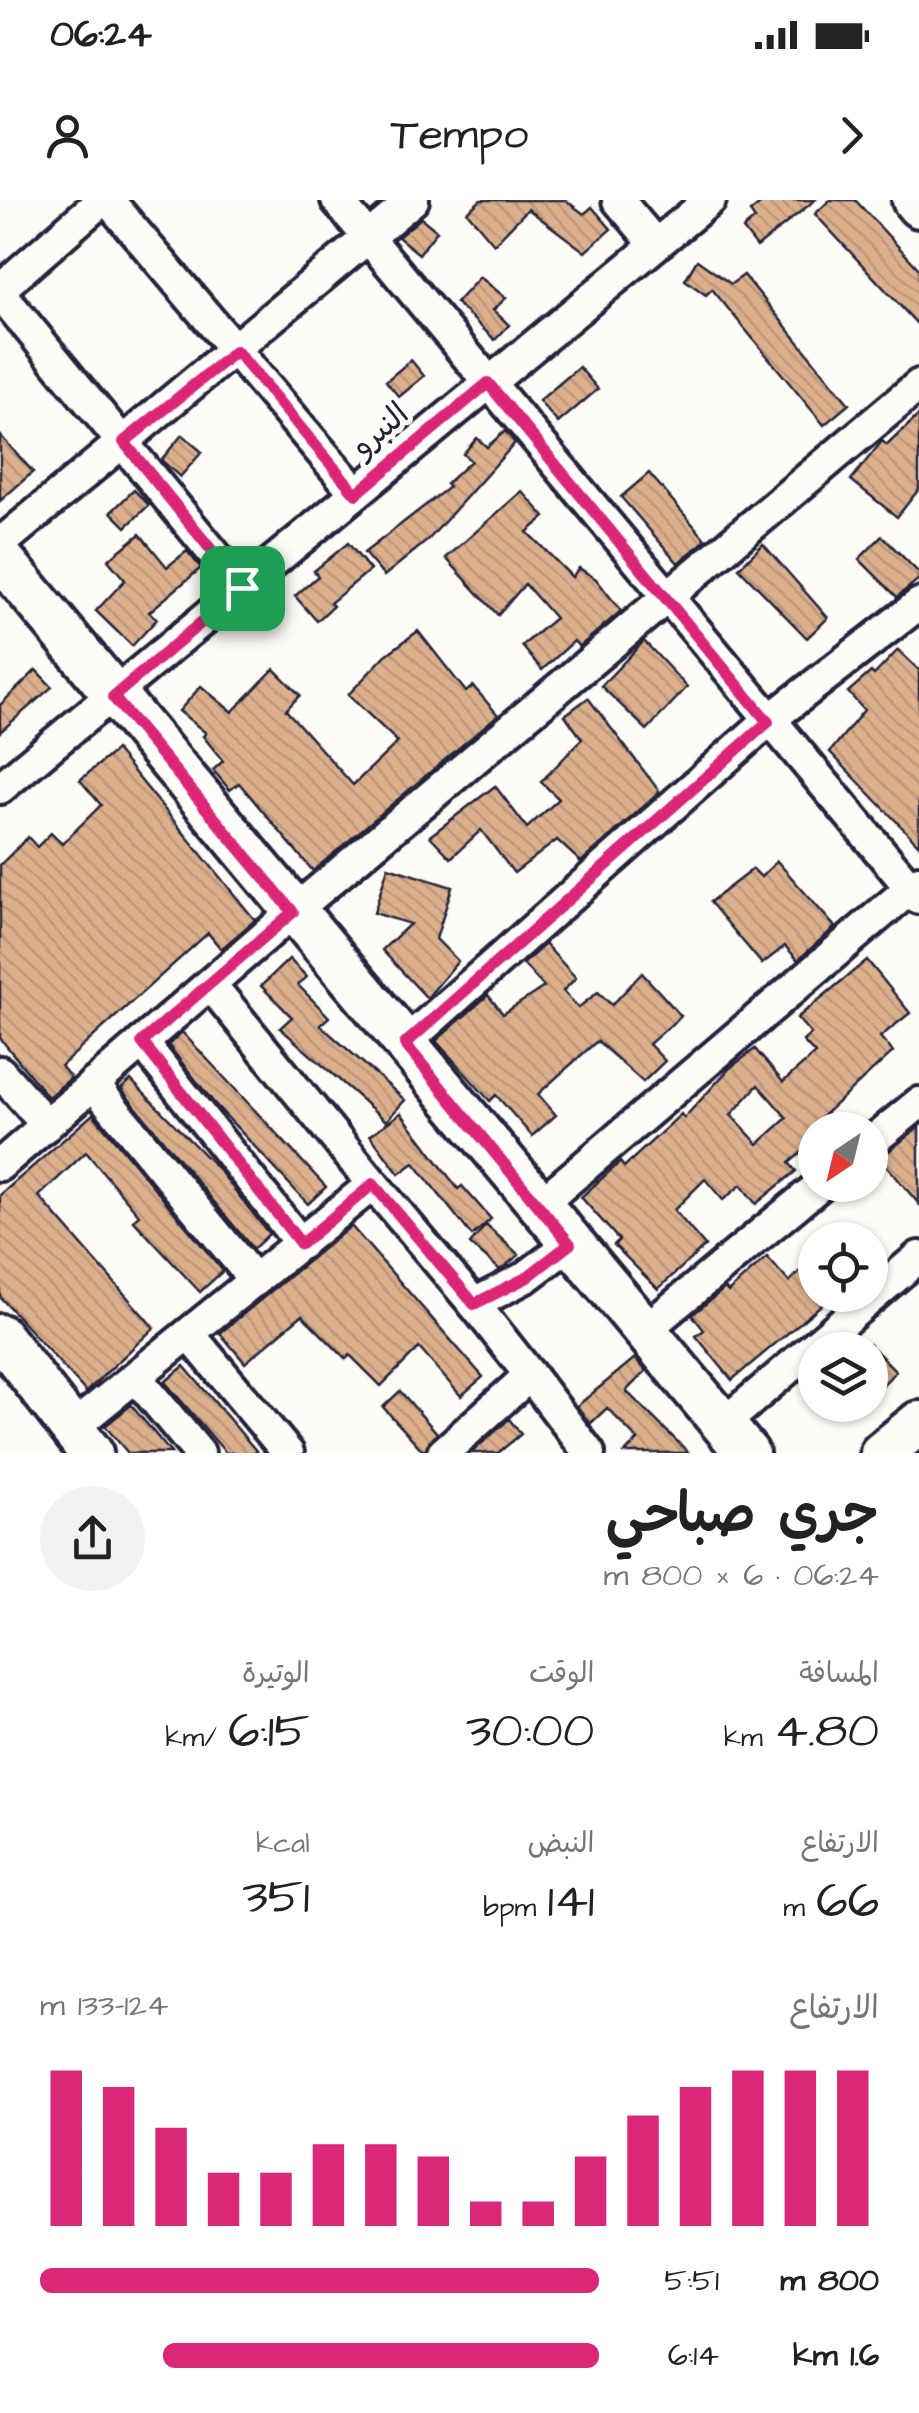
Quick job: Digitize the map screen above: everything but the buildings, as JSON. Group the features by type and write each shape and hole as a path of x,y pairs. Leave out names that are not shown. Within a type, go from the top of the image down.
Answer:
{"street":[{"path":"242,588 0,291 105,200 356,494"},
{"path":"337,200 768,722 916,889 538,1206"},
{"path":"0,544 414,200"},
{"path":"618,200 655,244"},
{"name":"النبرو","path":"0,788 710,200"},
{"path":"914,200 919,206"},
{"path":"0,1166 293,912 919,386"},
{"path":"0,558 735,1439 919,1257"},
{"path":"405,1044 768,722 919,604"},
{"path":"210,984 474,1304 589,1453"},
{"path":"142,1042 301,1244"},
{"path":"0,1072 47,1125"},
{"path":"94,1084 255,1281"},
{"path":"888,1128 919,1103"},
{"path":"0,1336 81,1440 136,1377 373,1184"},
{"path":"645,1330 799,1202"},
{"path":"474,1304 526,1278 570,1244"},
{"path":"190,1335 288,1453"},
{"path":"443,1453 530,1375"},
{"path":"136,1377 199,1453"},
{"path":"882,1453 919,1423"}],"route":[{"path":"236,351 356,494 488,383 768,722 405,1044 570,1244 526,1278 474,1304 373,1184 301,1244 142,1042 293,912 113,697 242,588 124,442 236,351"}]}
